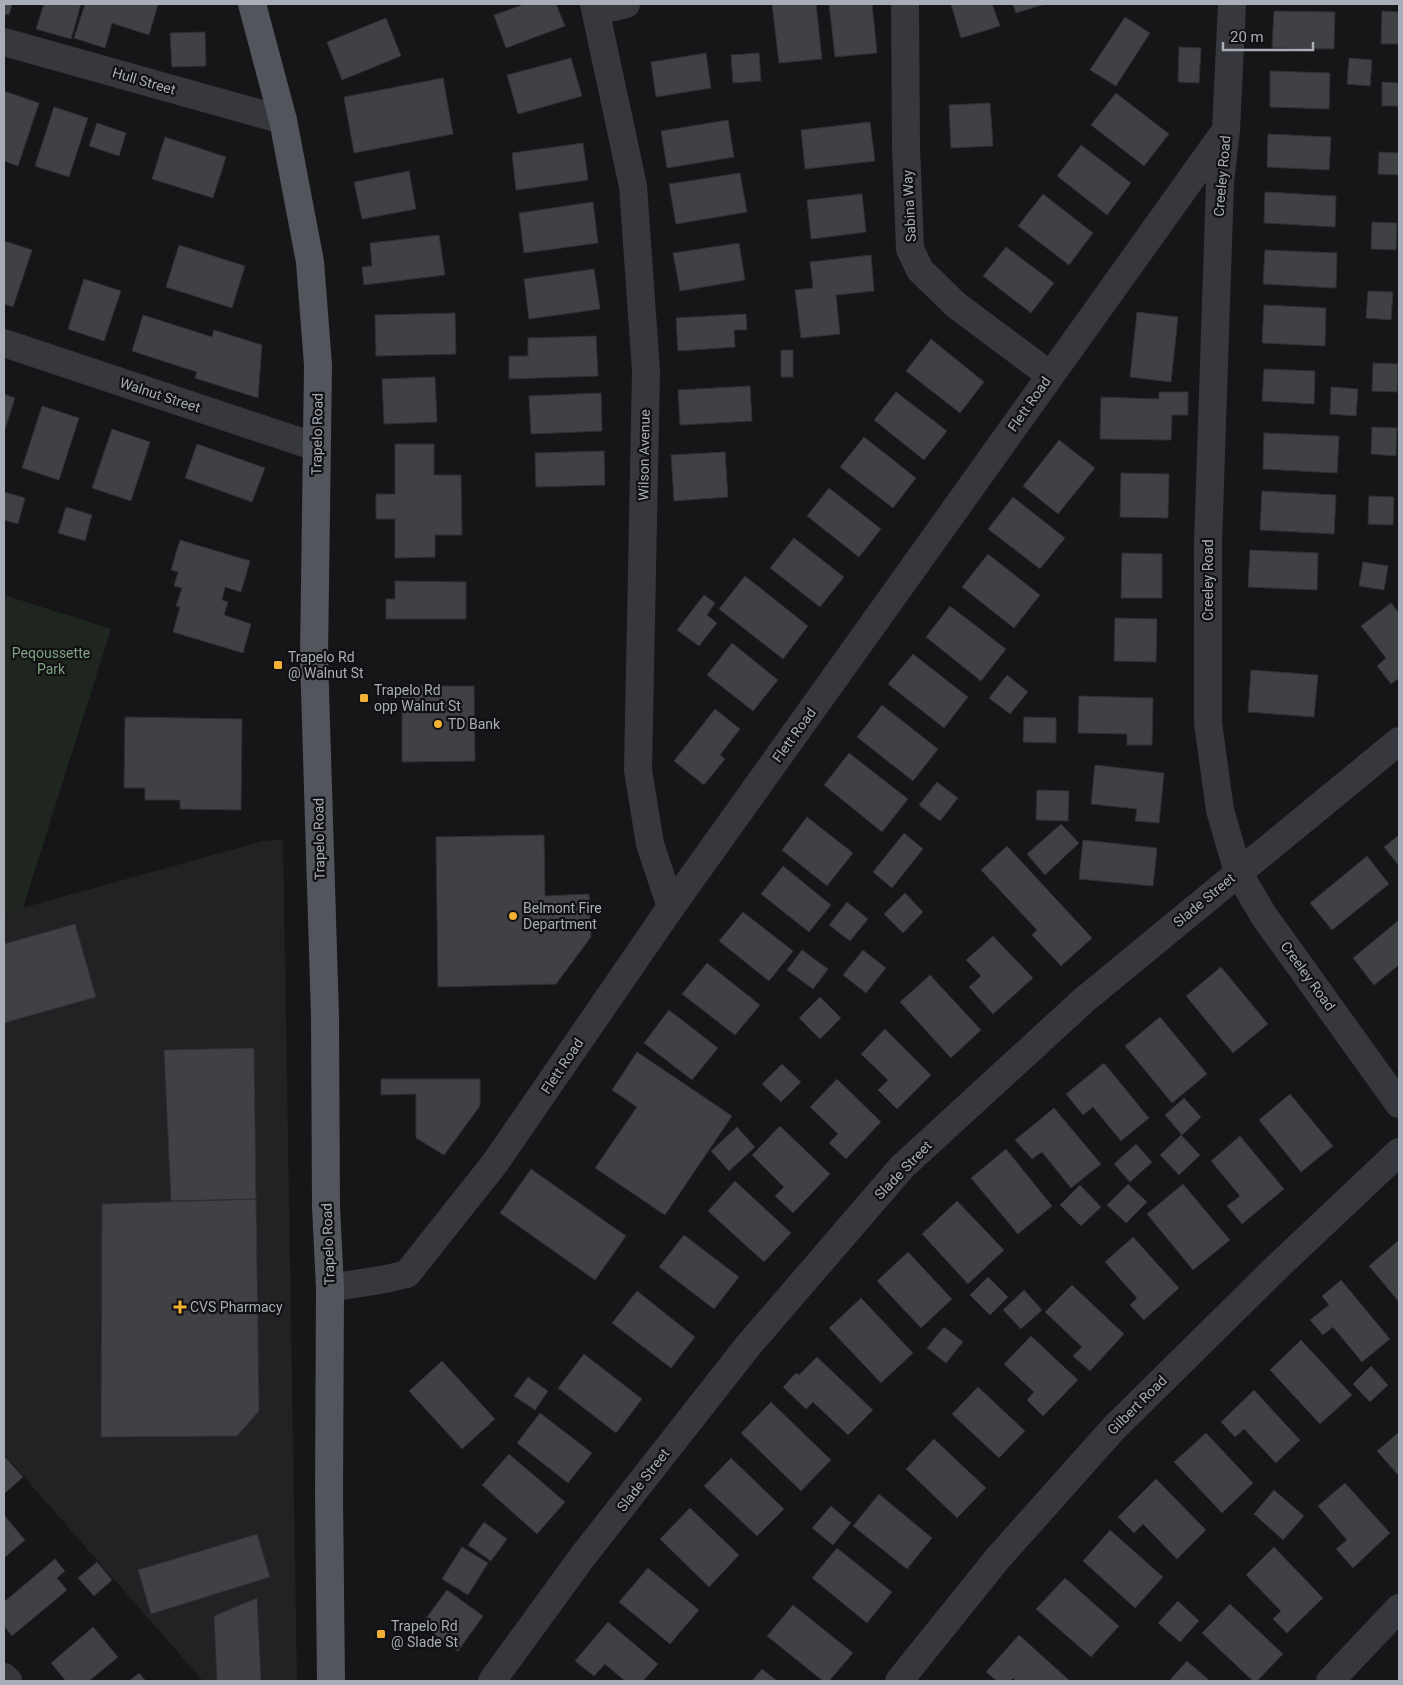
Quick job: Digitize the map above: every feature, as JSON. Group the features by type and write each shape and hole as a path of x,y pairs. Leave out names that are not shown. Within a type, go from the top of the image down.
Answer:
{"main road":[{"name":"Trapelo Road","path":"252,4 284,120 310,262 318,365 314,658 324,1016 326,1207 330,1288 329,1496 331,1681"}],"street":[{"path":"595,8 626,4"},
{"name":"Sabina Way","path":"905,4 906,148 910,249 920,270 956,306 1050,375"},
{"name":"Creeley Road","path":"1232,4 1226,130 1220,182 1208,544 1208,723 1220,810 1238,872 1264,916 1399,1104"},
{"name":"Wilson Avenue","path":"595,8 633,186 646,371 638,770 650,844 671,907"},
{"name":"Hull Street","path":"4,42 284,120"},
{"name":"Flett Road","path":"330,1288 407,1274 496,1163 671,907 1226,130"},
{"name":"Walnut Street","path":"4,343 316,447"},
{"name":"Slade Street","path":"492,1681 583,1556 747,1347 902,1167 1084,1000 1399,741"},
{"name":"Gilbert Road","path":"898,1681 998,1558 1114,1428 1274,1270 1399,1152"},
{"path":"1330,1681 1399,1608"},
{"path":"4,1677 8,1681"}],"shaded area":[{"path":"283,839 297,1681 203,1681 4,1454 4,913 263,841"}],"green space":[{"name":"Peqoussette Park","path":"4,595 111,629 23,908 4,914"}],"building":[{"path":"4,4 12,4 9,15 4,14"},
{"path":"44,4 81,4 71,39 36,29"},
{"path":"85,4 158,4 149,35 112,23 105,48 74,38"},
{"path":"525,4 556,4 565,26 506,48 494,15"},
{"path":"772,4 816,4 822,59 779,63"},
{"path":"829,4 872,4 877,53 835,57"},
{"path":"951,4 992,4 1000,26 961,38"},
{"path":"1013,4 1045,4 1016,13"},
{"path":"1274,11 1335,12 1334,49 1272,48"},
{"path":"1382,11 1399,12 1399,44 1381,44"},
{"path":"1125,17 1150,33 1116,86 1090,70"},
{"path":"386,18 401,56 342,80 327,42"},
{"path":"205,32 206,66 172,67 170,33"},
{"path":"1179,47 1201,48 1199,83 1178,82"},
{"path":"706,53 711,88 656,97 651,62"},
{"path":"759,53 761,81 733,83 731,55"},
{"path":"571,58 582,96 518,114 507,75"},
{"path":"1349,58 1372,60 1370,86 1347,84"},
{"path":"1270,71 1330,73 1329,109 1270,107"},
{"path":"443,78 453,134 354,153 344,97"},
{"path":"1382,82 1399,83 1399,106 1382,106"},
{"path":"4,91 39,103 18,166 4,161"},
{"path":"1116,93 1169,134 1144,166 1091,125"},
{"path":"990,103 993,146 951,148 949,105"},
{"path":"54,107 88,118 69,177 35,166"},
{"path":"728,120 734,157 667,168 661,131"},
{"path":"870,122 875,161 805,169 801,130"},
{"path":"97,123 126,133 119,156 89,146"},
{"path":"1268,134 1331,137 1329,170 1267,167"},
{"path":"165,137 226,157 213,198 152,179"},
{"path":"583,143 588,180 516,190 512,153"},
{"path":"1081,145 1131,183 1107,215 1057,176"},
{"path":"1379,152 1399,153 1399,175 1378,174"},
{"path":"409,171 416,209 362,219 354,182"},
{"path":"740,173 747,212 676,224 669,184"},
{"path":"1265,192 1336,196 1335,227 1264,223"},
{"path":"862,194 866,232 811,239 807,200"},
{"path":"1043,194 1093,233 1069,265 1018,226"},
{"path":"593,202 598,243 524,253 519,213"},
{"path":"1372,222 1397,223 1396,250 1371,249"},
{"path":"439,235 445,275 364,285 362,267 372,266 370,243"},
{"path":"4,241 32,250 13,307 4,304"},
{"path":"739,243 745,280 680,291 673,253"},
{"path":"179,245 245,266 232,308 166,287"},
{"path":"1006,247 1054,283 1031,313 983,276"},
{"path":"1265,250 1337,253 1336,288 1263,284"},
{"path":"871,255 874,291 836,295 840,334 801,338 795,290 813,288 810,262"},
{"path":"594,269 600,309 529,319 524,279"},
{"path":"84,279 121,291 104,341 68,329"},
{"path":"1368,291 1393,292 1391,320 1366,318"},
{"path":"1264,305 1326,308 1325,346 1262,343"},
{"path":"1137,312 1178,317 1171,382 1130,377"},
{"path":"455,313 456,354 376,356 375,315"},
{"path":"746,314 747,330 734,330 735,347 678,351 676,318"},
{"path":"143,315 212,337 214,330 262,345 258,398 195,378 197,372 132,351"},
{"path":"596,336 598,376 509,379 509,356 528,356 528,338"},
{"path":"931,339 984,382 960,413 906,371"},
{"path":"781,350 793,350 793,377 781,377"},
{"path":"1373,363 1398,364 1397,392 1372,391"},
{"path":"1264,369 1315,371 1314,404 1262,401"},
{"path":"435,377 437,422 384,424 382,379"},
{"path":"750,386 752,421 680,425 678,390"},
{"path":"1331,387 1358,389 1356,416 1330,414"},
{"path":"896,392 947,431 924,460 874,420"},
{"path":"1159,392 1188,392 1188,415 1172,415 1171,440 1100,439 1101,397 1159,399"},
{"path":"601,393 602,431 531,434 529,396"},
{"path":"4,394 15,398 4,432"},
{"path":"42,406 79,418 59,480 22,468"},
{"path":"1372,427 1397,428 1396,456 1371,454"},
{"path":"112,429 150,442 131,501 92,488"},
{"path":"1264,433 1339,436 1337,473 1263,469"},
{"path":"864,437 916,478 893,508 840,467"},
{"path":"1059,440 1095,468 1058,514 1023,486"},
{"path":"197,444 265,468 252,502 185,478"},
{"path":"395,444 434,444 434,475 461,475 462,535 435,535 435,557 395,558 395,519 376,519 376,494 395,494"},
{"path":"604,451 605,485 536,487 535,453"},
{"path":"725,452 728,497 674,501 671,455"},
{"path":"1121,473 1169,474 1168,518 1120,517"},
{"path":"829,488 881,529 859,557 807,516"},
{"path":"1262,491 1336,495 1334,534 1260,530"},
{"path":"4,492 25,498 18,524 4,520"},
{"path":"1369,496 1394,497 1393,525 1368,524"},
{"path":"1013,497 1065,538 1040,569 988,529"},
{"path":"66,507 92,515 85,541 58,533"},
{"path":"794,538 844,577 820,607 770,568"},
{"path":"180,540 250,561 241,592 225,587 222,600 228,602 224,615 251,624 243,653 173,632 180,607 176,606 182,588 174,586 178,572 171,570"},
{"path":"1250,550 1318,553 1317,590 1248,587"},
{"path":"1122,553 1162,554 1162,598 1121,598"},
{"path":"988,554 1040,595 1014,628 962,587"},
{"path":"1363,562 1388,566 1384,590 1359,586"},
{"path":"745,576 808,626 783,659 719,609"},
{"path":"395,581 466,582 466,619 386,619 386,599 395,599"},
{"path":"704,595 715,603 707,615 717,623 699,646 677,630"},
{"path":"1391,603 1399,613 1399,678 1391,684 1377,666 1386,658 1361,626"},
{"path":"950,606 1006,649 981,681 926,637"},
{"path":"1115,618 1157,619 1156,662 1114,661"},
{"path":"732,643 778,680 753,711 707,675"},
{"path":"913,654 968,697 944,728 888,684"},
{"path":"1251,670 1318,675 1314,717 1248,712"},
{"path":"1007,675 1028,692 1010,714 989,698"},
{"name":"TD Bank","path":"402,686 474,686 475,761 402,762"},
{"path":"1079,696 1153,698 1152,745 1127,745 1127,734 1078,733"},
{"path":"882,705 938,749 913,781 857,737"},
{"path":"715,709 740,729 720,755 725,759 704,785 674,761"},
{"path":"125,717 242,719 241,810 180,809 180,800 145,800 145,788 124,788"},
{"path":"1024,717 1056,718 1056,743 1023,742"},
{"path":"849,753 908,799 882,832 824,785"},
{"path":"1095,765 1164,773 1159,823 1135,821 1137,809 1091,804"},
{"path":"937,782 958,798 940,821 919,805"},
{"path":"1037,790 1069,791 1068,821 1036,820"},
{"path":"807,817 853,853 827,886 782,850"},
{"path":"1061,824 1079,843 1045,875 1027,854"},
{"path":"904,833 923,849 892,888 873,872"},
{"name":"Belmont Fire Department","path":"544,835 545,896 589,894 591,937 556,984 438,987 436,837"},
{"path":"1399,835 1399,866 1384,847"},
{"path":"1083,840 1157,848 1153,886 1079,879"},
{"path":"1007,846 1092,938 1061,966 1032,935 1037,930 981,870"},
{"path":"1367,856 1389,884 1332,930 1310,903"},
{"path":"783,866 831,905 809,932 761,894"},
{"path":"905,893 923,912 903,933 884,914"},
{"path":"847,902 868,919 850,941 829,925"},
{"path":"743,912 793,951 769,981 719,941"},
{"path":"1399,920 1399,965 1374,985 1353,958"},
{"path":"75,924 96,997 4,1023 4,944"},
{"path":"993,936 1033,978 993,1014 969,987 981,976 966,960"},
{"path":"802,950 828,969 813,989 787,970"},
{"path":"863,950 886,968 866,993 843,975"},
{"path":"707,963 760,1005 735,1035 682,994"},
{"path":"1221,967 1268,1024 1233,1053 1186,996"},
{"path":"930,975 981,1030 951,1058 900,1002"},
{"path":"820,997 841,1018 820,1039 799,1018"},
{"path":"669,1010 718,1048 692,1080 644,1043"},
{"path":"1160,1017 1207,1074 1172,1103 1125,1046"},
{"path":"885,1029 931,1075 897,1109 878,1090 888,1080 861,1054"},
{"path":"254,1048 256,1199 171,1201 164,1050"},
{"path":"637,1052 732,1116 665,1215 595,1168 637,1107 612,1090"},
{"path":"1104,1063 1149,1118 1121,1141 1093,1107 1083,1115 1066,1094"},
{"path":"782,1064 801,1082 781,1102 762,1084"},
{"path":"381,1079 480,1079 480,1106 444,1155 416,1138 416,1094 381,1095"},
{"path":"837,1079 881,1122 846,1159 829,1143 838,1134 810,1107"},
{"path":"1290,1094 1333,1146 1301,1172 1259,1120"},
{"path":"1184,1098 1201,1117 1182,1135 1165,1115"},
{"path":"1054,1108 1101,1164 1071,1188 1042,1152 1032,1159 1015,1140"},
{"path":"780,1126 830,1174 793,1213 775,1196 784,1187 752,1155"},
{"path":"737,1127 755,1147 729,1171 711,1151"},
{"path":"1181,1135 1200,1155 1179,1175 1160,1155"},
{"path":"1240,1136 1284,1189 1242,1224 1227,1206 1240,1196 1211,1161"},
{"path":"1136,1144 1152,1162 1130,1182 1114,1164"},
{"path":"1006,1149 1052,1206 1018,1234 971,1178"},
{"path":"531,1169 626,1236 595,1280 500,1213"},
{"path":"735,1181 791,1233 764,1262 708,1211"},
{"path":"1128,1184 1147,1202 1126,1223 1107,1205"},
{"path":"1183,1184 1230,1240 1193,1270 1147,1214"},
{"path":"1080,1185 1101,1207 1081,1226 1060,1205"},
{"name":"CVS Pharmacy","path":"256,1199 259,1411 237,1436 101,1437 102,1204"},
{"path":"957,1201 1004,1250 968,1284 922,1234"},
{"path":"684,1235 739,1277 714,1309 659,1267"},
{"path":"1133,1237 1179,1288 1144,1320 1130,1305 1137,1298 1105,1262"},
{"path":"1399,1240 1399,1302 1369,1266"},
{"path":"908,1252 952,1299 921,1328 877,1281"},
{"path":"988,1277 1008,1297 990,1315 970,1295"},
{"path":"1341,1280 1390,1339 1362,1362 1333,1327 1323,1335 1310,1320 1329,1305 1322,1296"},
{"path":"1072,1285 1124,1334 1090,1371 1073,1356 1082,1347 1045,1312"},
{"path":"1024,1290 1042,1310 1021,1329 1003,1310"},
{"path":"637,1291 695,1337 671,1368 612,1323"},
{"path":"861,1298 913,1353 881,1383 829,1328"},
{"path":"944,1327 963,1342 946,1363 927,1348"},
{"path":"1031,1336 1078,1380 1043,1416 1027,1400 1034,1392 1004,1364"},
{"path":"1301,1340 1352,1395 1320,1424 1270,1370"},
{"path":"584,1354 642,1399 616,1433 558,1388"},
{"path":"817,1357 873,1410 848,1435 813,1402 806,1409 783,1387 796,1373 799,1375"},
{"path":"442,1361 495,1419 462,1449 409,1391"},
{"path":"1371,1366 1388,1385 1370,1402 1353,1384"},
{"path":"528,1377 548,1391 535,1410 514,1396"},
{"path":"978,1387 1025,1431 999,1458 952,1414"},
{"path":"1254,1390 1300,1440 1276,1463 1244,1429 1235,1437 1221,1422"},
{"path":"771,1402 831,1460 801,1491 741,1433"},
{"path":"540,1413 592,1453 568,1483 517,1443"},
{"path":"1399,1432 1399,1476 1377,1451"},
{"path":"1206,1433 1253,1483 1222,1513 1174,1462"},
{"path":"934,1439 986,1488 957,1518 906,1469"},
{"path":"509,1454 565,1502 537,1534 482,1485"},
{"path":"4,1458 23,1477 4,1494"},
{"path":"731,1458 784,1509 757,1536 704,1486"},
{"path":"1156,1479 1206,1530 1177,1559 1143,1524 1134,1533 1118,1517"},
{"path":"1345,1483 1390,1533 1353,1568 1336,1549 1347,1540 1318,1506"},
{"path":"1274,1490 1304,1516 1283,1540 1254,1514"},
{"path":"879,1494 932,1538 907,1569 853,1526"},
{"path":"831,1506 851,1523 833,1545 812,1528"},
{"path":"690,1508 739,1555 709,1587 660,1539"},
{"path":"4,1515 25,1540 4,1558"},
{"path":"484,1522 507,1539 491,1561 468,1545"},
{"path":"1110,1530 1163,1577 1135,1608 1083,1561"},
{"path":"257,1534 270,1577 151,1614 138,1570"},
{"path":"462,1547 488,1563 468,1595 442,1579"},
{"path":"1274,1547 1323,1598 1287,1633 1273,1619 1281,1611 1246,1575"},
{"path":"837,1548 892,1592 867,1623 812,1578"},
{"path":"55,1559 65,1571 57,1578 67,1590 12,1636 4,1626 4,1602"},
{"path":"97,1562 112,1580 94,1596 78,1578"},
{"path":"648,1568 699,1610 670,1644 619,1602"},
{"path":"1065,1578 1119,1626 1091,1657 1036,1609"},
{"path":"447,1590 483,1616 458,1651 421,1625"},
{"path":"257,1598 261,1681 215,1681 217,1680 214,1616"},
{"path":"1178,1601 1199,1621 1180,1642 1158,1623"},
{"path":"1230,1604 1283,1654 1257,1681 1253,1681 1202,1633"},
{"path":"793,1605 853,1653 829,1681 823,1681 767,1636"},
{"path":"608,1622 658,1664 643,1681 625,1681 605,1664 594,1676 575,1661"},
{"path":"93,1627 118,1657 89,1681 66,1681 51,1663"},
{"path":"1019,1635 1070,1681 1016,1681 1013,1678 1010,1681 997,1681 986,1672"},
{"path":"1187,1661 1210,1681 1169,1681"},
{"path":"762,1669 777,1681 752,1681"},
{"path":"139,1673 146,1681 129,1681"}],"place":[{"name":"Trapelo Rd @ Walnut St","path":"278,665"},
{"name":"Trapelo Rd opp Walnut St","path":"364,698"},
{"name":"TD Bank","path":"438,724"},
{"name":"Belmont Fire Department","path":"513,916"},
{"name":"CVS Pharmacy","path":"180,1307"},
{"name":"Trapelo Rd @ Slade St","path":"381,1634"}]}
